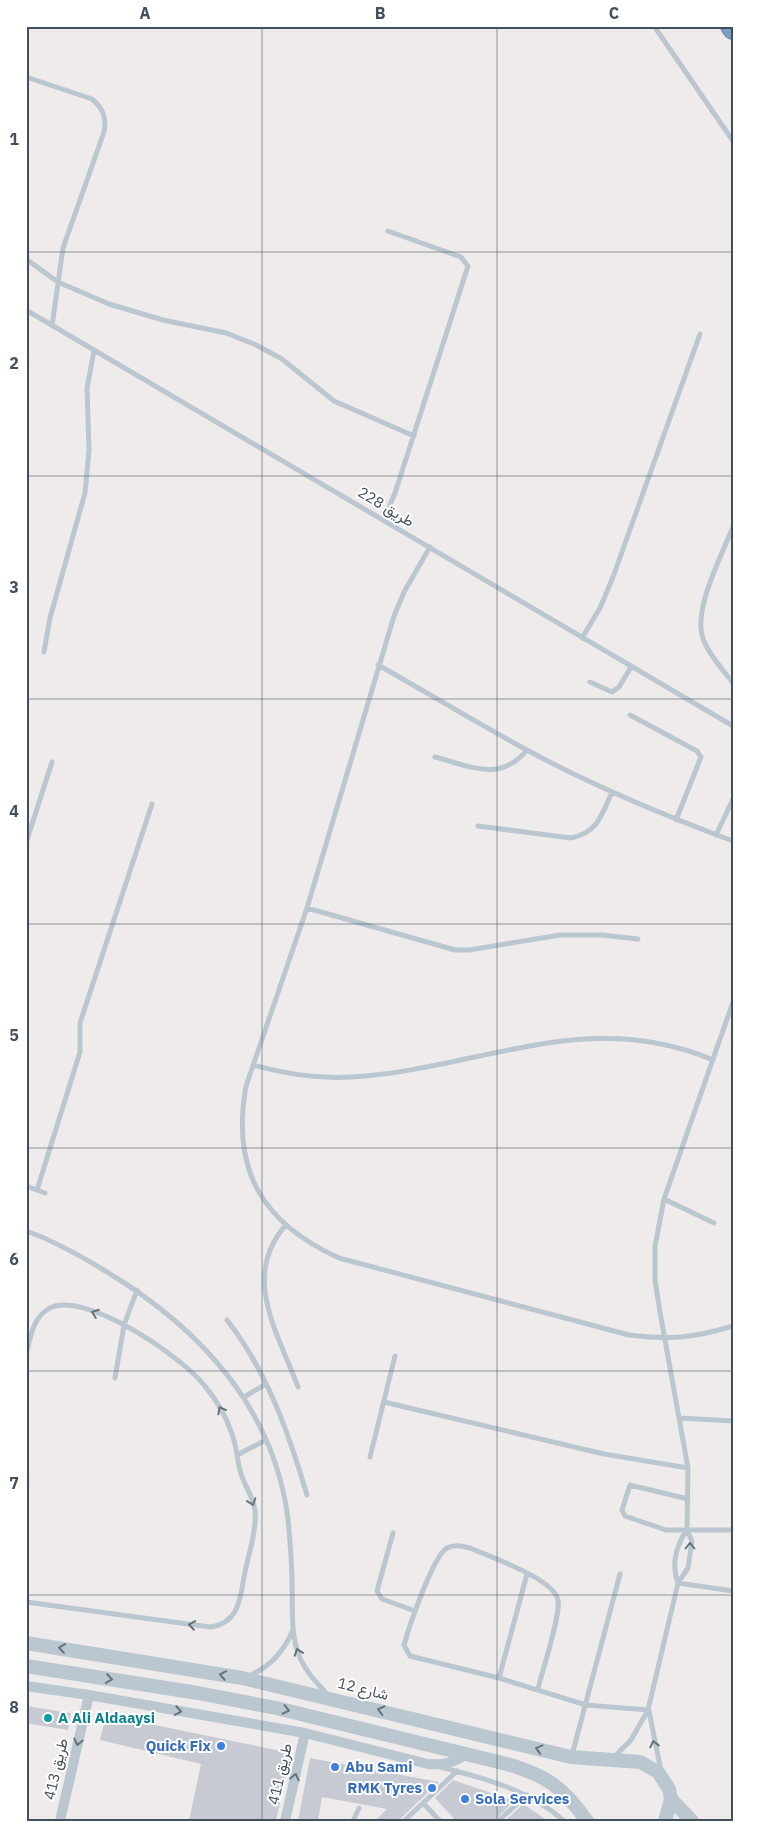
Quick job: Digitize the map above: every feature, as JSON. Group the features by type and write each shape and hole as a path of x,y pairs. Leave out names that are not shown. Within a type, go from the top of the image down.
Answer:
{"street":[{"name":"شارع 12","path":"26,1642 242,1678 571,1757 640,1762 649,1766 662,1777"},
{"path":"26,1666 247,1702 349,1724 508,1764 546,1778 567,1794 586,1820"},
{"path":"26,1686 89,1695 305,1733 428,1764 447,1764 456,1761 466,1754"},
{"name":"طريق 413","path":"60,1821 89,1695"},
{"name":"طريق 411","path":"285,1821 305,1733"},
{"path":"662,1777 669,1789 671,1799 665,1821"},
{"path":"671,1799 692,1821"}],"lane":[{"path":"654,26 733,141"},
{"path":"26,77 92,99 98,104 105,117 104,132 63,248 58,282 57,307 52,326"},
{"path":"384,519 394,498 468,266 461,257 388,231"},
{"path":"26,259 58,282 109,304 163,320 226,333 256,344 282,360 334,401 414,436"},
{"name":"طريق 228","path":"26,310 733,726"},
{"path":"582,638 600,608 613,577 700,334"},
{"path":"44,652 50,618 85,493 89,450 87,388 94,350"},
{"path":"733,526 704,601 700,621 704,642 733,683"},
{"path":"430,548 404,592 394,616 307,908 253,1066 242,1109 242,1141 250,1172 260,1194 284,1226 310,1245 339,1258 629,1335 666,1339 702,1335 733,1326"},
{"path":"378,665 527,750 612,792 676,820 733,841"},
{"path":"590,682 612,692 619,688 631,667"},
{"path":"630,715 697,751 701,757 676,820"},
{"path":"436,756 491,771 505,769 518,762 527,750"},
{"path":"26,843 52,762"},
{"path":"478,826 571,838 585,835 598,823 612,792"},
{"path":"716,835 733,799"},
{"path":"37,1190 80,1052 80,1023 152,804"},
{"path":"307,908 455,950 469,950 560,935 602,935 638,939"},
{"path":"610,1760 631,1740 648,1710 678,1583 685,1574 689,1561 692,1541 687,1530 688,1468 655,1280 655,1246 664,1199 733,1002"},
{"path":"253,1066 301,1075 350,1077 505,1052 546,1042 590,1038 659,1042 712,1060"},
{"path":"26,1186 45,1193"},
{"path":"664,1199 714,1223"},
{"path":"284,1226 270,1246 263,1269 263,1281 268,1306 298,1387"},
{"path":"26,1231 67,1248 163,1308 198,1341 244,1397 266,1440 283,1490 288,1518 293,1630 296,1649 304,1666 331,1698"},
{"path":"115,1378 124,1325 137,1290"},
{"path":"26,1356 37,1319 55,1306 67,1304 124,1325 178,1358 204,1385 225,1418 238,1455 242,1476 253,1503 255,1519 238,1610 226,1622 210,1627 26,1602"},
{"path":"227,1320 251,1354 266,1384 288,1434 307,1495"},
{"path":"370,1457 395,1356"},
{"path":"244,1397 266,1384"},
{"path":"384,1402 604,1454 688,1468"},
{"path":"679,1418 733,1420"},
{"path":"238,1455 266,1440"},
{"path":"688,1499 630,1485 622,1510 625,1516 666,1530 733,1530"},
{"path":"678,1583 674,1570 675,1559 680,1540 687,1530"},
{"path":"393,1533 377,1591 382,1599 416,1611"},
{"path":"538,1690 558,1601 551,1588 527,1574 470,1548 454,1546 441,1554 416,1611 404,1645 410,1656 499,1678 538,1690 586,1704 648,1710"},
{"path":"499,1678 527,1574"},
{"path":"571,1757 620,1574"},
{"path":"678,1583 733,1591"},
{"path":"242,1678 261,1670 277,1656 293,1630"},
{"path":"648,1710 662,1777"},
{"path":"428,1764 457,1771 527,1795 545,1805 564,1821"},
{"path":"404,1821 457,1771"},
{"path":"498,1821 527,1795"},
{"path":"423,1803 440,1821"},
{"path":"353,1821 360,1808"}],"building":[{"name":"A Ali Aldaaysi","path":"26,1706 71,1713 68,1730 26,1723"},
{"path":"106,1715 291,1753 276,1821 189,1821 201,1764 100,1740"},
{"path":"310,1758 439,1782 398,1821 375,1821 387,1809 322,1797 318,1821 298,1821"},
{"path":"453,1780 514,1801 494,1821 456,1821 435,1798"},
{"path":"523,1804 525,1805 548,1821 505,1821"}],"place":[{"name":"A Ali Aldaaysi","path":"48,1718"},
{"name":"Quick Fix","path":"221,1746"},
{"name":"Abu Sami","path":"335,1767"},
{"name":"RMK Tyres","path":"432,1788"},
{"name":"Sola Services","path":"465,1799"}]}
